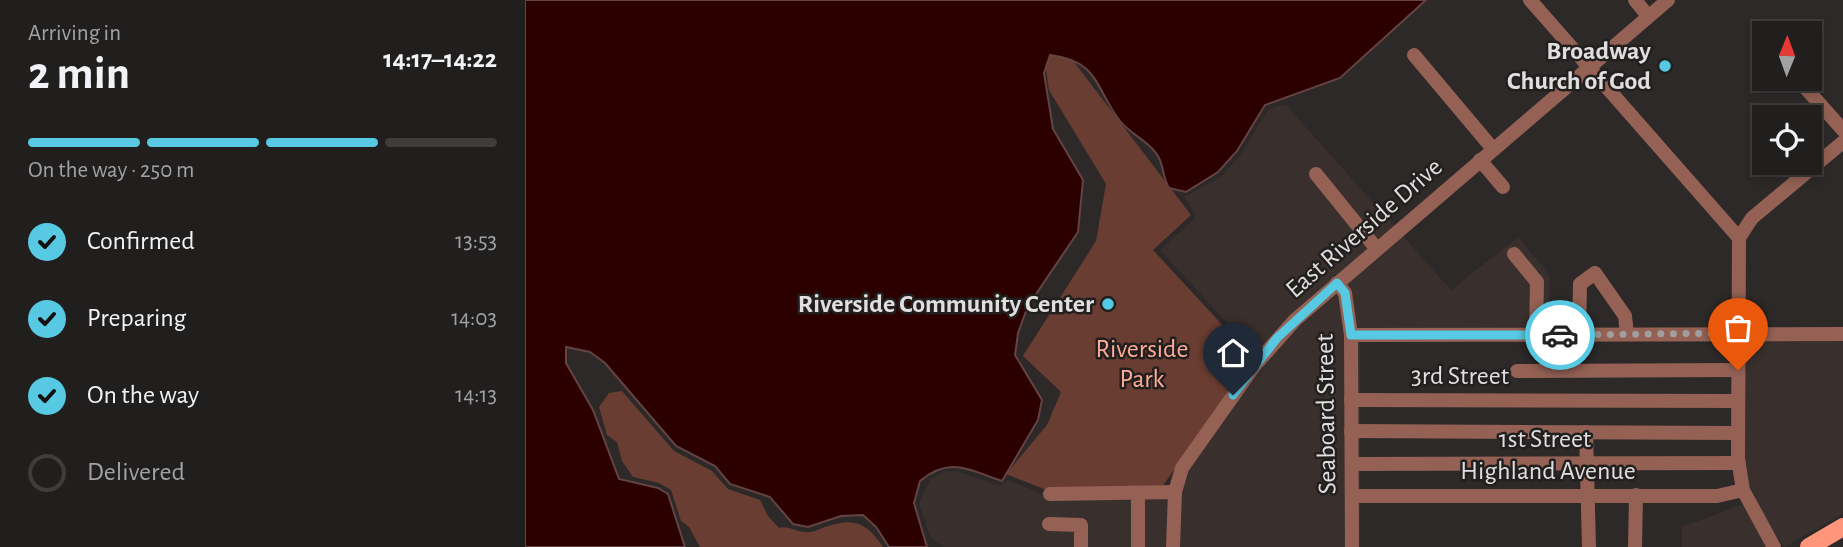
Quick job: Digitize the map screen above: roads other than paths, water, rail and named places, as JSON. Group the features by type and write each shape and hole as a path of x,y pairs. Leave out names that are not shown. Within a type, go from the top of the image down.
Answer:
{"main road":[{"path":"1809,547 1843,527"}],"street":[{"path":"1530,0 1739,238"},
{"path":"1635,0 1648,16"},
{"name":"East Riverside Drive","path":"1173,547 1175,492 1188,457 1255,365 1286,329 1376,248 1668,0"},
{"path":"1414,55 1493,149"},
{"path":"1808,91 1843,130"},
{"path":"1774,547 1743,490 1739,463 1739,238 1752,218 1843,142"},
{"path":"1480,160 1503,187"},
{"path":"1316,174 1376,248"},
{"path":"1514,254 1537,282 1536,335"},
{"path":"1579,334 1580,284 1594,273 1625,316 1627,334"},
{"name":"Seaboard Street","path":"1337,283 1345,293 1351,335 1352,547"},
{"path":"1351,335 1843,334"},
{"path":"1517,371 1738,370"},
{"name":"3rd Street","path":"1351,400 1737,401"},
{"path":"1351,431 1737,433"},
{"path":"1586,432 1590,547"},
{"name":"1st Street","path":"1352,464 1739,463"},
{"name":"Highland Avenue","path":"1352,496 1717,496 1743,490"},
{"path":"1050,494 1175,492"},
{"path":"1138,493 1138,547"},
{"path":"1635,547 1636,495"},
{"path":"1049,524 1081,525 1081,547"}],"place":[{"name":"Broadway Church of God","path":"1665,66"},
{"name":"Riverside Community Center","path":"1108,304"}],"park label":[{"name":"Riverside Park","path":"1142,364"}]}
